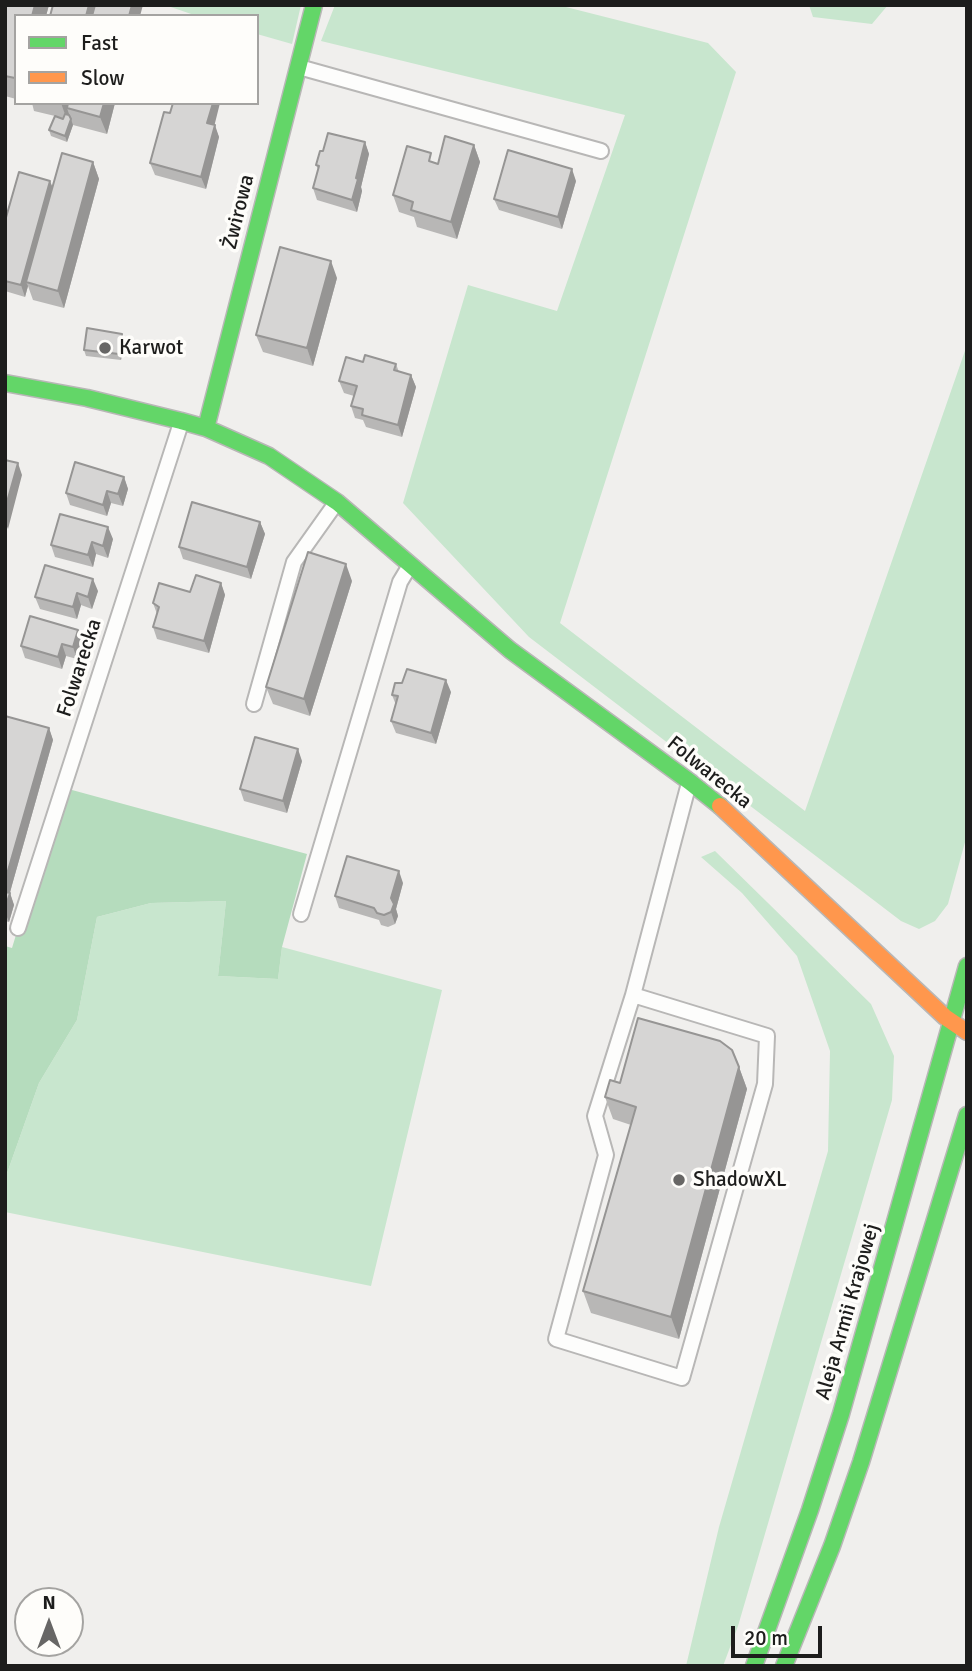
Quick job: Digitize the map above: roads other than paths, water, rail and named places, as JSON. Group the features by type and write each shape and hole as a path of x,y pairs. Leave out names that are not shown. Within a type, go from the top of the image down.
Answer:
{"street":[{"name":"Żwirowa","path":"206,428 314,5"},
{"name":"Folwarecka","path":"5,383 87,398 181,421 206,428 269,456 337,502 510,650 732,816 935,1008 967,1032"},
{"name":"Aleja Armii Krajowej","path":"754,1666 841,1414 967,965"},
{"path":"784,1666 862,1462 967,1115"}],"lane":[{"path":"298,67 601,151"},
{"name":"Folwarecka","path":"18,928 181,421"},
{"path":"254,705 294,562 337,502"},
{"path":"301,914 400,582 410,566"},
{"path":"633,995 768,1036 765,1084 682,1378 556,1339 606,1155 595,1116 633,995 690,782"}],"place":[{"name":"Karwot","path":"105,348"},
{"name":"ShadowXL","path":"679,1180"}]}
